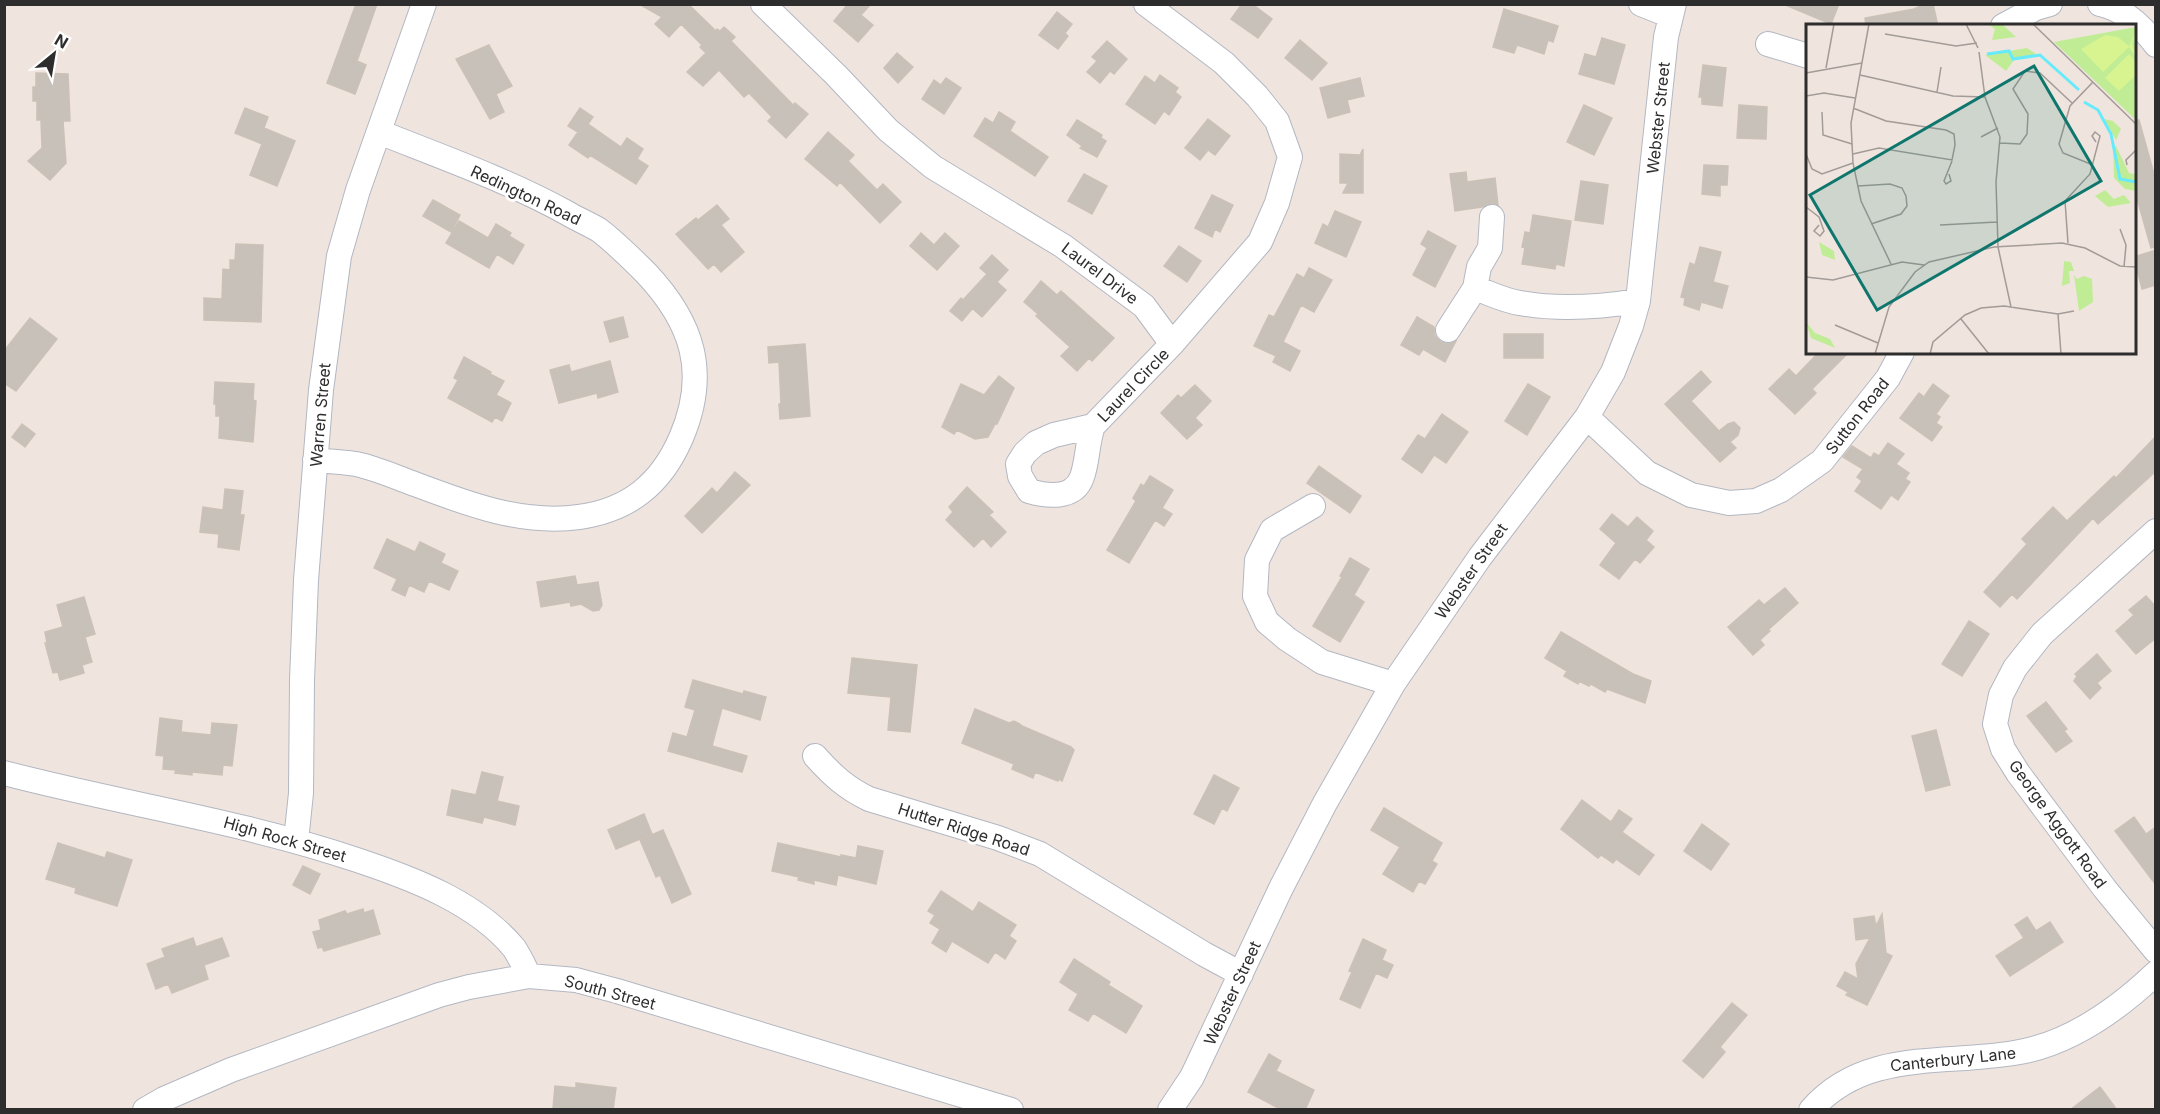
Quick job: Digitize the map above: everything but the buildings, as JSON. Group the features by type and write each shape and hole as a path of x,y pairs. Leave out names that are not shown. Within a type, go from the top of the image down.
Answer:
{"street":[{"name":"Warren Street","path":"296,840 301,793 303,630 315,460 321,390 339,256 354,201 424,4"},
{"name":"Laurel Drive","path":"763,4 836,75 888,130 933,167 998,204 1072,252 1144,306 1172,344"},
{"path":"1146,4 1224,63 1257,96 1277,121 1290,157 1277,203 1260,242 1172,344"},
{"path":"1641,4 1672,10"},
{"path":"2007,24 2036,8 2050,4"},
{"path":"2100,4 2124,15 2143,28 2156,45"},
{"name":"Webster Street","path":"1170,1110 1192,1077 1281,888 1324,803 1394,684 1480,557 1587,417 1613,372 1638,301 1666,37 1672,10"},
{"path":"1768,44 1806,55"},
{"name":"Redington Road","path":"315,460 356,464 466,504 522,517 578,517 618,508 651,485 671,461 692,406 695,361 688,334 658,286 626,253 598,230 544,200 379,132"},
{"path":"1448,330 1474,288 1479,267 1490,248 1492,217"},
{"path":"1474,288 1519,303 1561,307 1609,306 1638,301"},
{"name":"Laurel Circle","path":"1093,426 1172,344"},
{"name":"Sutton Road","path":"1587,417 1647,473 1691,495 1729,503 1756,501 1781,490 1822,461 1887,378 1901,354"},
{"path":"1313,506 1272,530 1257,560 1255,596 1267,622 1287,639 1322,662 1394,684"},
{"name":"George Aggott Road","path":"2156,531 2042,634 2015,668 2001,695 1995,724 2003,749 2018,773 2105,890 2156,951"},
{"name":"Hutter Ridge Road","path":"815,756 836,780 869,799 1009,842 1040,854 1241,974"},
{"name":"High Rock Street","path":"4,773 253,829 296,840 383,868 439,892 490,925 520,957 529,976"},
{"name":"Canterbury Lane","path":"1811,1110 1847,1080 1888,1065 2015,1053 2063,1038 2110,1012 2156,973"},
{"name":"South Street","path":"145,1110 164,1099 231,1070 439,995 493,981 529,976 561,978 601,987 1011,1110"}]}
